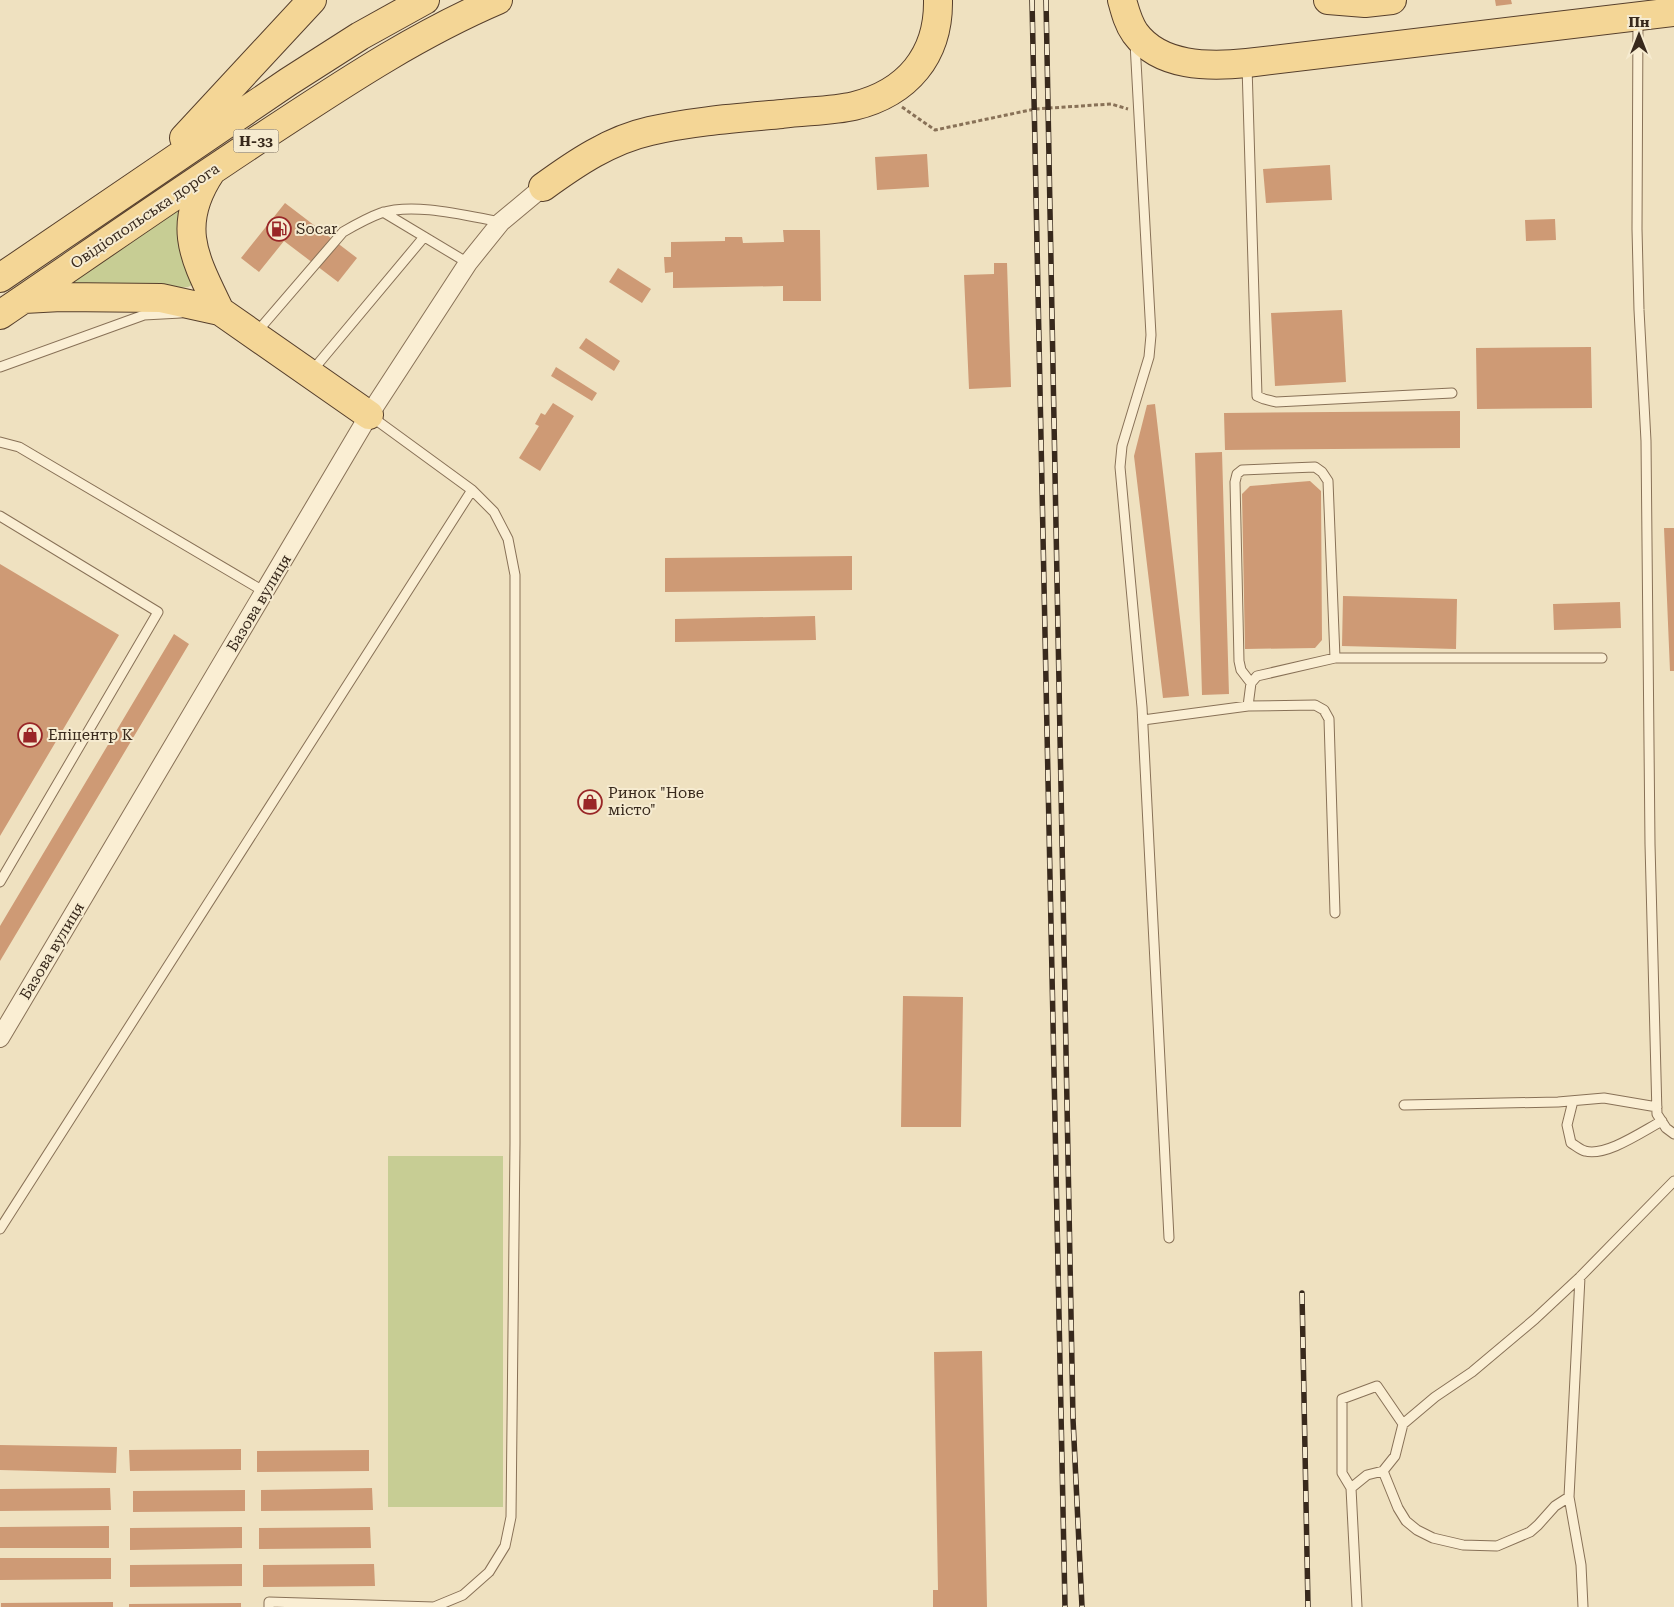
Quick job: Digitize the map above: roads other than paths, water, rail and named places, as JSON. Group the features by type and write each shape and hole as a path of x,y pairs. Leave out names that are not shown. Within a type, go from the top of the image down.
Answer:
{"main road":[{"path":"154,172 312,0"},
{"name":"Овідіопольська дорога","path":"0,278 296,76 360,36 425,0"},
{"name":"Овідіопольська дорога","path":"0,315 214,169 376,63 445,24 498,0"},
{"path":"544,187 580,160 613,144 649,131 713,121 853,106 885,96 909,79 926,55 935,31 938,0"},
{"path":"1122,0 1125,13 1135,32 1150,47 1174,60 1192,64 1247,63 1674,12"},
{"path":"1328,0 1365,3 1392,0"},
{"path":"214,169 200,188 193,210 192,232 194,250 199,267 220,311"},
{"path":"24,299 61,297 161,298 220,311 369,415"}],"street":[{"name":"Базова вулиця","path":"0,1038 266,592 369,415 468,263 501,222 544,187"}],"lane":[{"path":"1638,16 1639,310 1646,441 1650,844 1657,1106 1658,1114 1666,1128 1674,1134"},
{"path":"1135,32 1152,335 1150,357 1122,446 1120,468 1143,720 1169,1238"},
{"path":"1247,63 1257,396 1276,402 1452,393"},
{"path":"254,335 343,232 360,221 383,212 412,209 446,212 501,222"},
{"path":"383,212 468,263"},
{"path":"310,374 424,237"},
{"path":"0,367 144,315 220,311"},
{"path":"269,1607 269,1602 434,1607 463,1595 489,1572 504,1546 511,1517 515,1123 515,575 508,539 494,512 472,490 369,415"},
{"path":"0,442 19,448 266,592"},
{"path":"1251,682 1241,670 1239,661 1235,482 1237,474 1242,470 1314,467 1322,472 1328,481 1335,658"},
{"path":"0,1230 472,490"},
{"path":"0,516 158,612 0,882"},
{"path":"1248,706 1251,682 1257,676 1335,658 1602,658"},
{"path":"1143,720 1248,706 1315,705 1324,710 1329,719 1334,913"},
{"path":"1404,1105 1573,1101 1604,1098 1657,1106"},
{"path":"1573,1101 1567,1125 1571,1143 1585,1151 1604,1151 1623,1143 1662,1121"},
{"path":"1351,1488 1366,1475 1383,1471 1395,1456 1403,1424 1435,1397 1472,1372 1499,1350 1580,1277 1674,1181"},
{"path":"1580,1277 1569,1497 1581,1565 1583,1607"},
{"path":"1357,1607 1351,1488 1342,1473 1342,1399 1378,1386 1403,1424"},
{"path":"1383,1471 1398,1508 1406,1521 1417,1530 1433,1538 1463,1545 1497,1546 1530,1532 1555,1506 1569,1497"}],"railway":[{"path":"1032,0 1065,1607"},
{"path":"1046,0 1073,1419 1082,1607"},
{"path":"1302,1293 1308,1607"}],"place":[{"name":"Socar","path":"279,229"},
{"name":"Епіцентр К","path":"30,735"},
{"name":"Ринок \"Нове місто\"","path":"590,802"}]}
